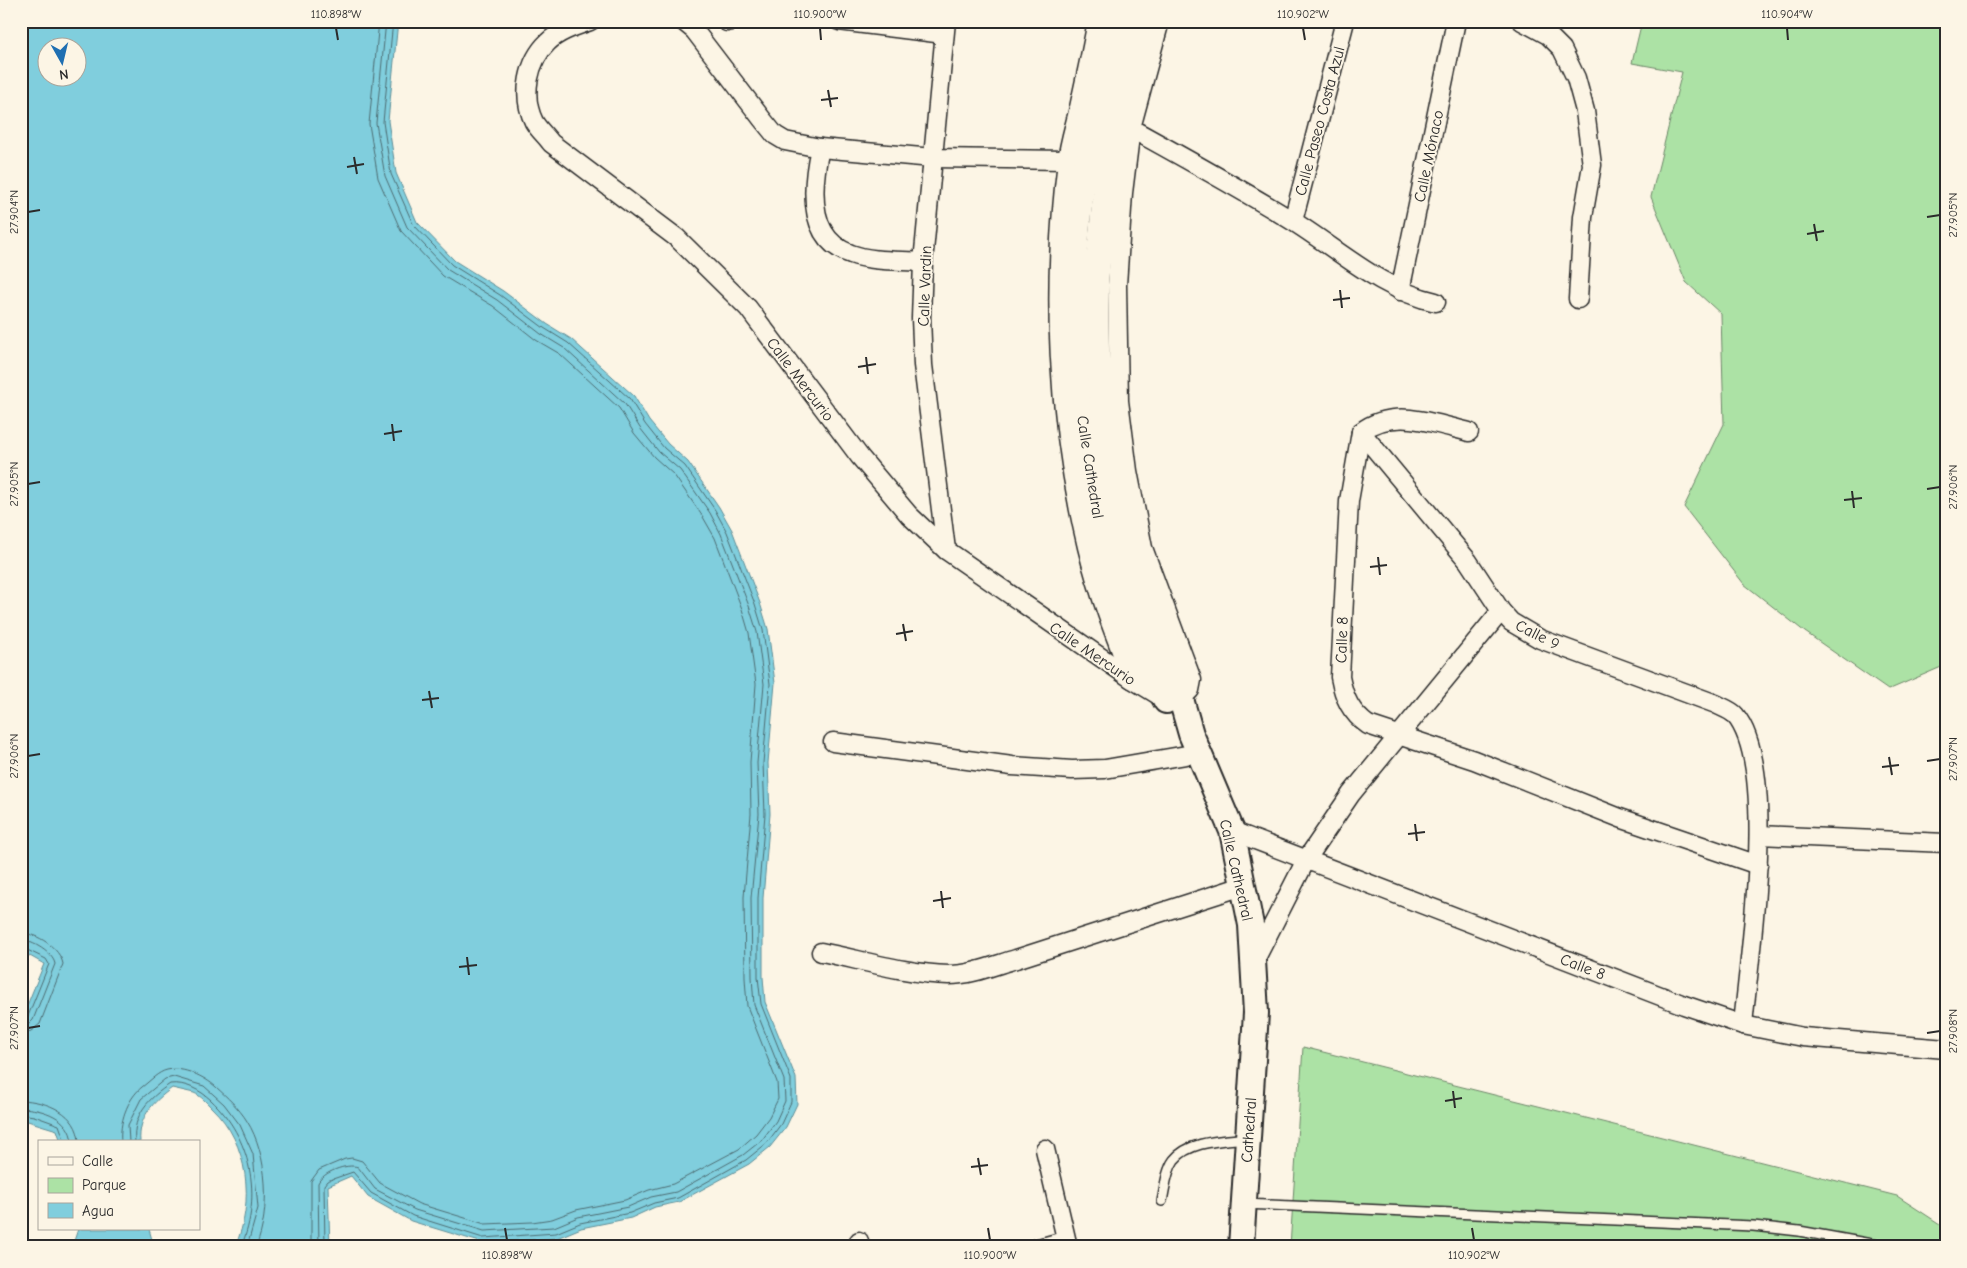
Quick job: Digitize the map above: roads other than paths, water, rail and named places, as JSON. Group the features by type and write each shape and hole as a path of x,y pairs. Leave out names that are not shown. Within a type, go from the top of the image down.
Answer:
{"street":[{"name":"Calle Mercurio","path":"590,21 572,27 549,41 534,61 527,90 529,109 534,123 551,143 677,238 748,308 860,457 909,515 946,550 1132,680 1173,699"},
{"path":"683,21 694,30 775,135 797,144 820,148 933,158 1067,160"},
{"path":"839,21 945,28"},
{"path":"1097,21 1067,160 1060,241 1059,318 1062,400 1072,475 1088,549 1111,626 1132,680"},
{"path":"1118,21 1114,120 1119,401 1128,471 1143,548 1192,680 1190,690 1173,699"},
{"path":"1114,120 1140,21"},
{"path":"1114,120 1160,21"},
{"name":"Calle Paseo Costa Azul","path":"1293,221 1344,21"},
{"name":"Calle Mónaco","path":"1400,290 1456,21"},
{"path":"1522,21 1548,36 1562,49 1576,78 1585,111 1592,165 1583,217 1578,299"},
{"name":"Calle Vardin","path":"945,28 923,262 921,318 923,365 946,550"},
{"path":"1114,120 1293,221 1329,247 1400,290 1436,302"},
{"name":"Calle Cathedral","path":"1114,120 1084,180 1076,247 1075,288 1083,424 1095,500 1117,594 1173,699 1232,832 1250,925 1256,1012"},
{"name":"Calle Cathedral","path":"1114,120 1096,292 1097,349 1105,436 1118,516 1138,588 1173,699"},
{"path":"820,148 813,185 814,204 824,232 833,244 850,254 868,258 923,262"},
{"path":"1361,432 1371,424 1398,417 1469,432"},
{"name":"Calle 9","path":"1361,432 1468,562 1511,622 1540,639 1716,704 1735,714 1751,752 1760,809 1759,835"},
{"name":"Calle 8","path":"1361,432 1349,501 1340,677 1343,693 1356,717 1368,725 1397,736 1474,760 1620,818 1758,865"},
{"path":"1254,962 1306,860 1351,794 1501,610"},
{"path":"833,742 1012,766 1072,770 1105,768 1194,744"},
{"name":"Calle 8","path":"1232,832 1675,1001 1743,1025 1803,1037 1946,1049"},
{"path":"1743,1025 1758,865 1759,835 1946,843"},
{"path":"821,952 917,972 950,975 1016,959 1243,886"},
{"name":"Cathedral","path":"1241,1247 1256,1012"},
{"path":"1045,1149 1066,1241"}],"lane":[{"path":"1162,1201 1174,1161 1183,1152 1206,1144 1248,1138"},
{"path":"1243,1204 1753,1226 1799,1231 1888,1247"},
{"path":"1025,1247 1066,1241"}],"water":[{"path":"21,21 398,21 388,121 396,173 417,222 455,261 503,291 547,324 571,339 634,396 649,421 668,444 688,462 719,507 732,530 760,603 768,629 775,683 768,763 770,814 763,898 763,977 765,1002 796,1078 797,1104 786,1127 770,1147 749,1164 679,1202 655,1207 631,1218 581,1228 557,1238 483,1243 411,1221 368,1197 351,1176 328,1186 330,1247 235,1247 245,1211 245,1174 241,1155 234,1138 224,1122 206,1102 197,1094 172,1088 148,1111 141,1125 140,1140 60,1140 57,1130 21,1119 21,1020 44,964 21,951"},
{"path":"78,1230 149,1230 154,1247 72,1247"}]}
